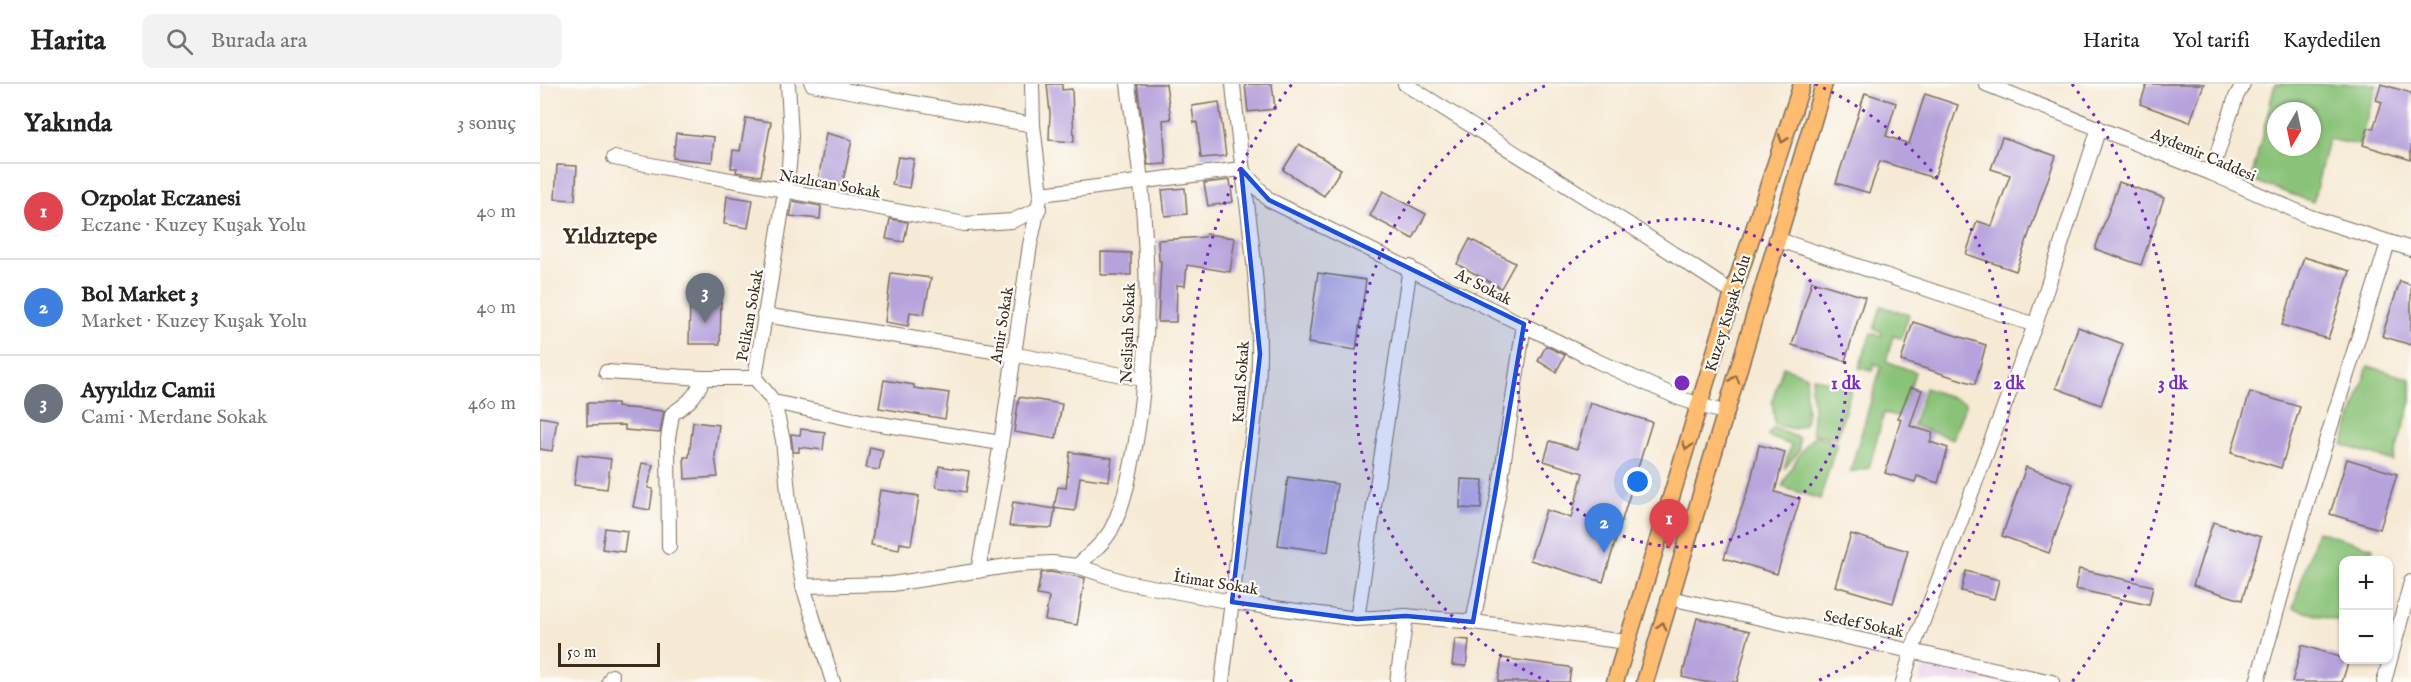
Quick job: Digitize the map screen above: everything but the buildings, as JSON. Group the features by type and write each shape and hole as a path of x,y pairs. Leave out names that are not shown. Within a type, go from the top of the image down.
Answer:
{"main road":[{"name":"Kuzey Kuşak Yolu","path":"1615,682 1733,293 1802,84"},
{"name":"Kuzey Kuşak Yolu","path":"1645,682 1824,84"}],"street":[{"name":"Pelikan Sokak","path":"788,84 791,136 785,192 777,255 764,315 755,378 774,402 783,440 789,502 803,586 833,682"},
{"path":"812,84 1033,125"},
{"name":"Amir Sokak","path":"978,571 1001,443 1012,354 1030,244 1041,194 1033,125 1032,84"},
{"name":"Neslişah Sokak","path":"1077,566 1102,542 1112,528 1125,491 1139,425 1143,379 1146,248 1141,181 1128,84"},
{"name":"Kanal Sokak","path":"1222,682 1260,354 1258,306 1233,84"},
{"path":"1404,84 1628,224 1733,293"},
{"name":"Aydemir Caddesi","path":"1986,84 2211,173 2310,218 2411,249"},
{"path":"2211,173 2236,97 2243,84"},
{"path":"1903,682 1912,650 2035,324 2099,128"},
{"name":"Nazlıcan Sokak","path":"614,158 964,224 1012,221 1039,208"},
{"path":"1041,194 1241,169"},
{"name":"Ar Sokak","path":"1241,169 1269,200 1410,267 1597,361 1698,405 1725,413"},
{"path":"1776,239 2035,324"},
{"path":"2256,682 2309,496 2388,243"},
{"path":"1357,619 1410,267"},
{"path":"764,315 1012,354 1143,379"},
{"path":"1473,622 1500,486 1524,324"},
{"path":"606,372 704,378 755,378"},
{"path":"669,548 668,439 672,414 699,392 704,378"},
{"path":"774,402 861,421 1001,443"},
{"name":"İtimat Sokak","path":"803,586 892,584 1043,563 1077,566 1125,582 1232,602 1357,619 1406,616 1473,622 1626,642"},
{"path":"2384,682 2411,582"},
{"name":"Sedef Sokak","path":"1670,598 2052,682"},
{"path":"1397,682 1406,616"}],"highlighted area":[{"path":"1241,169 1269,200 1524,324 1473,622 1406,616 1357,619 1232,602 1260,354"}],"shaded area":[{"path":"1935,662 2019,682 1919,682 1923,670"}],"green space":[{"path":"2275,84 2377,84 2359,145 2328,139 2313,202 2251,180 2267,116 2267,156 2321,156 2321,102 2270,102"},
{"path":"1881,306 1909,315 1901,338 1893,336 1886,361 1915,372 1901,417 1884,413 1869,468 1850,472 1881,367 1874,363 1872,371 1859,368 1871,333 1881,336 1882,332 1874,329"},
{"path":"2368,366 2411,379 2411,402 2393,461 2343,445"},
{"path":"1783,367 1807,376 1806,418 1804,425 1794,429 1775,425 1772,401"},
{"path":"1813,377 1851,390 1837,438 1813,433 1811,391"},
{"path":"1925,388 1966,403 1953,439 1913,425"},
{"path":"1774,428 1799,438 1799,451 1784,469 1791,445 1767,436"},
{"path":"1815,435 1837,443 1820,499 1782,487 1797,460"},
{"path":"2317,531 2373,548 2370,556 2339,556 2339,622 2293,608"}],"place":[{"name":"Ayyıldız Camii","path":"705,323"},
{"name":"Ozpolat Eczanesi","path":"1669,549"},
{"name":"Bol Market 3","path":"1604,553"}],"district":[{"name":"Yıldıztepe","path":"610,235"}]}
